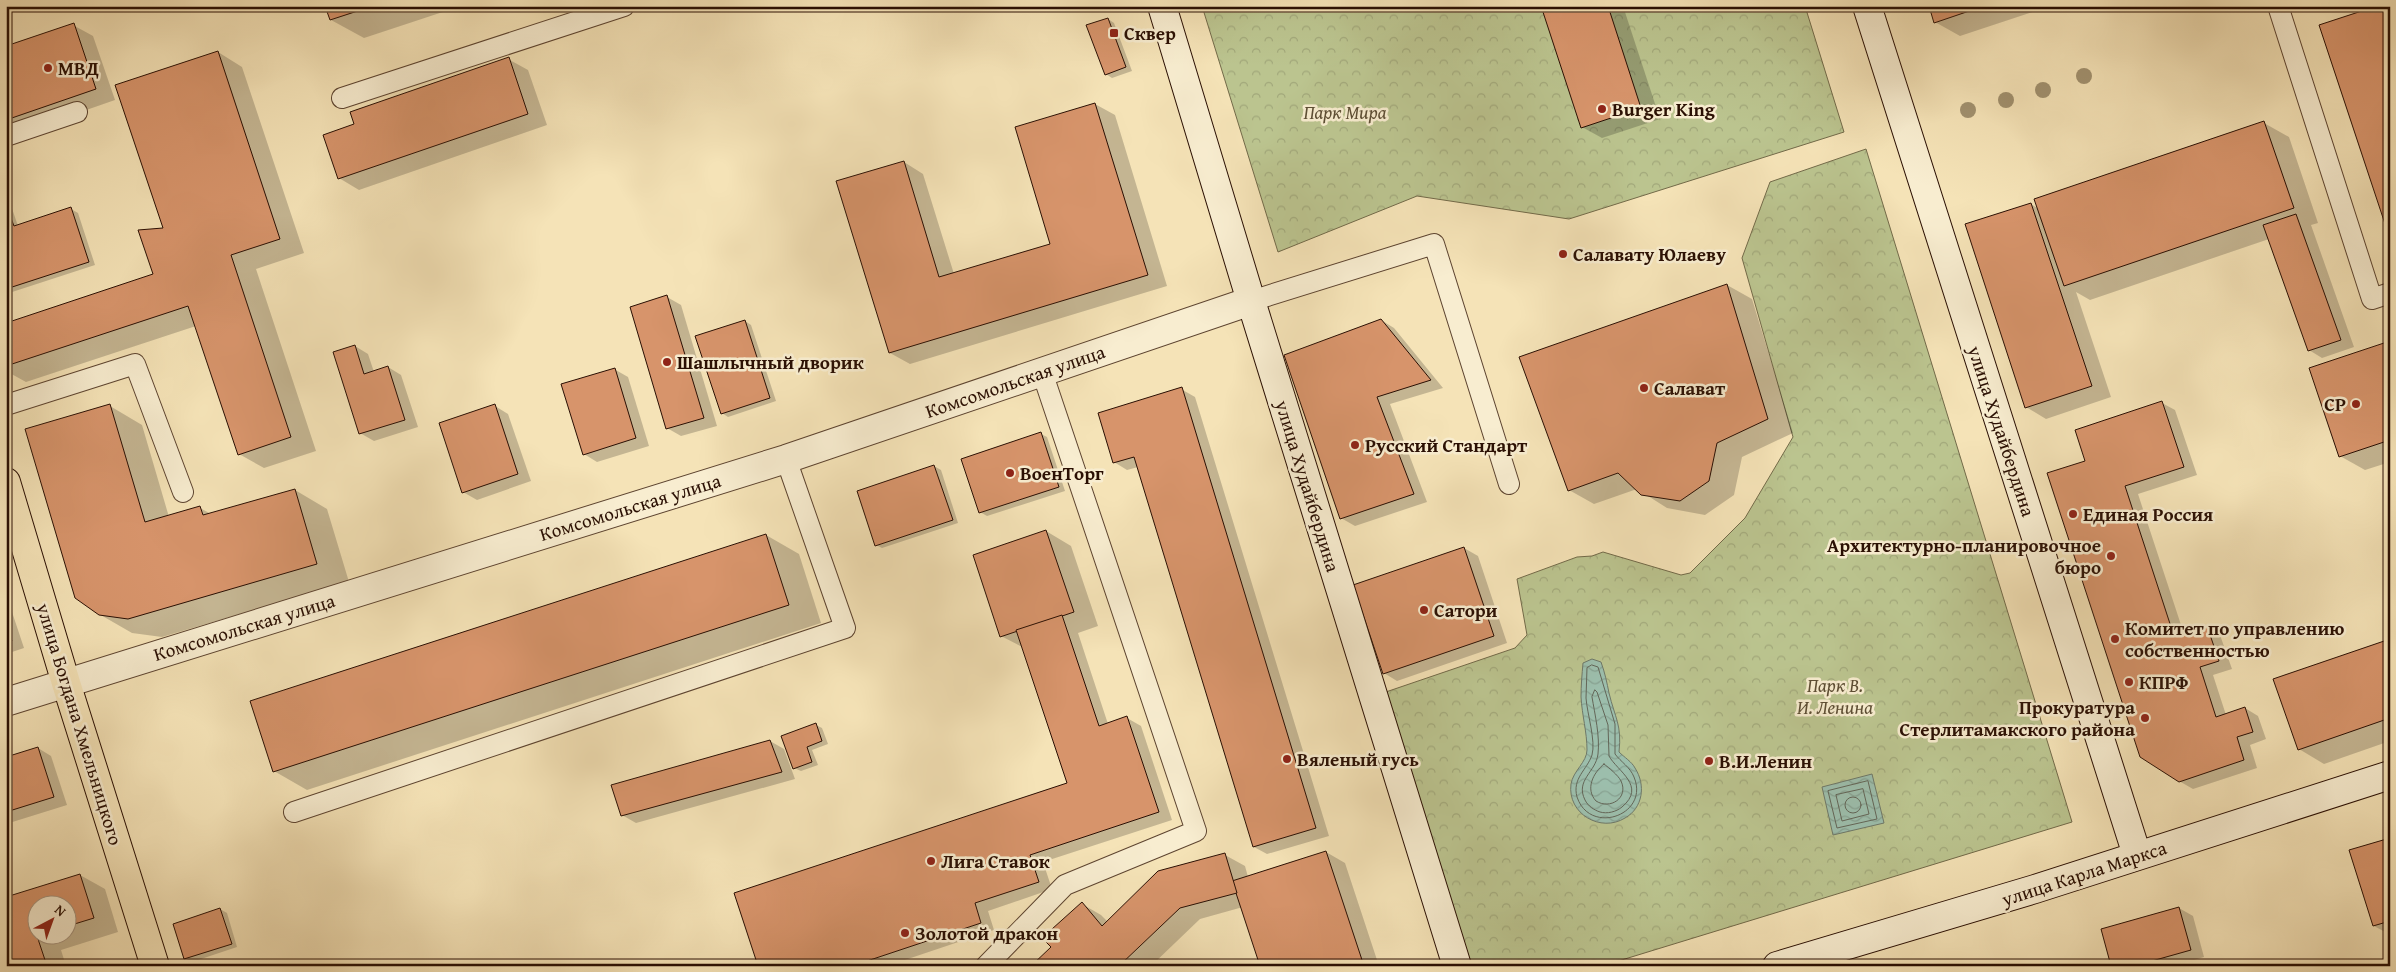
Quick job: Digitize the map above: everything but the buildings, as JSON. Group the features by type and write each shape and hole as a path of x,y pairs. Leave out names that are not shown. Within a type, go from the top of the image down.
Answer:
{"main road":[{"name":"улица Богдана Хмельницкого","path":"6,482 66,682 155,966"}],"street":[{"name":"улица Худайбердина","path":"1162,6 1251,301 1457,966"},
{"name":"улица Худайбердина","path":"1868,6 2138,855"},
{"name":"Комсомольская улица","path":"6,702 786,459 1251,301"},
{"name":"улица Карла Маркса","path":"1777,966 2035,889 2390,775"}],"lane":[{"path":"342,98 624,6"},
{"path":"2278,6 2372,299 2390,293"},
{"path":"6,136 77,112"},
{"path":"1251,301 1434,244 1509,484"},
{"path":"6,405 135,364 183,492"},
{"path":"986,966 1065,885 1196,831 1042,372"},
{"path":"294,812 845,628 786,459"}],"green space":[{"name":"Парк Мира","path":"1202,6 1805,6 1844,132 1569,219 1417,196 1278,252"},
{"name":"Парк В. И. Ленина","path":"1866,149 2072,822 1602,966 1465,966 1377,695 1515,648 1527,635 1517,579 1577,557 1592,556 1603,552 1681,575 1690,573 1745,518 1793,437 1742,258 1770,182"}],"water":[{"path":"1592,659 1601,662 1604,670 1619,728 1619,752 1634,766 1641,782 1641,796 1636,808 1631,814 1616,822 1596,822 1587,818 1574,804 1571,795 1572,779 1585,759 1587,750 1581,684 1583,663"},
{"path":"1872,774 1884,823 1833,835 1822,787"}],"place":[{"name":"Сквер","path":"1114,33"},
{"name":"МВД","path":"48,68"},
{"name":"Burger King","path":"1602,109"},
{"name":"Салавату Юлаеву","path":"1563,254"},
{"name":"Шашлычный дворик","path":"667,362"},
{"name":"Салават","path":"1644,388"},
{"name":"СР","path":"2356,404"},
{"name":"Русский Стандарт","path":"1355,445"},
{"name":"ВоенТорг","path":"1010,473"},
{"name":"Единая Россия","path":"2073,514"},
{"name":"Архитектурно-планировочное бюро","path":"2111,556"},
{"name":"Сатори","path":"1424,610"},
{"name":"Комитет по управлению собственностью","path":"2115,639"},
{"name":"КПРФ","path":"2129,682"},
{"name":"Прокуратура Стерлитамакского района","path":"2145,718"},
{"name":"Вяленый гусь","path":"1287,759"},
{"name":"В.И.Ленин","path":"1709,761"},
{"name":"Лига Ставок","path":"931,861"},
{"name":"Золотой дракон","path":"905,933"}]}
